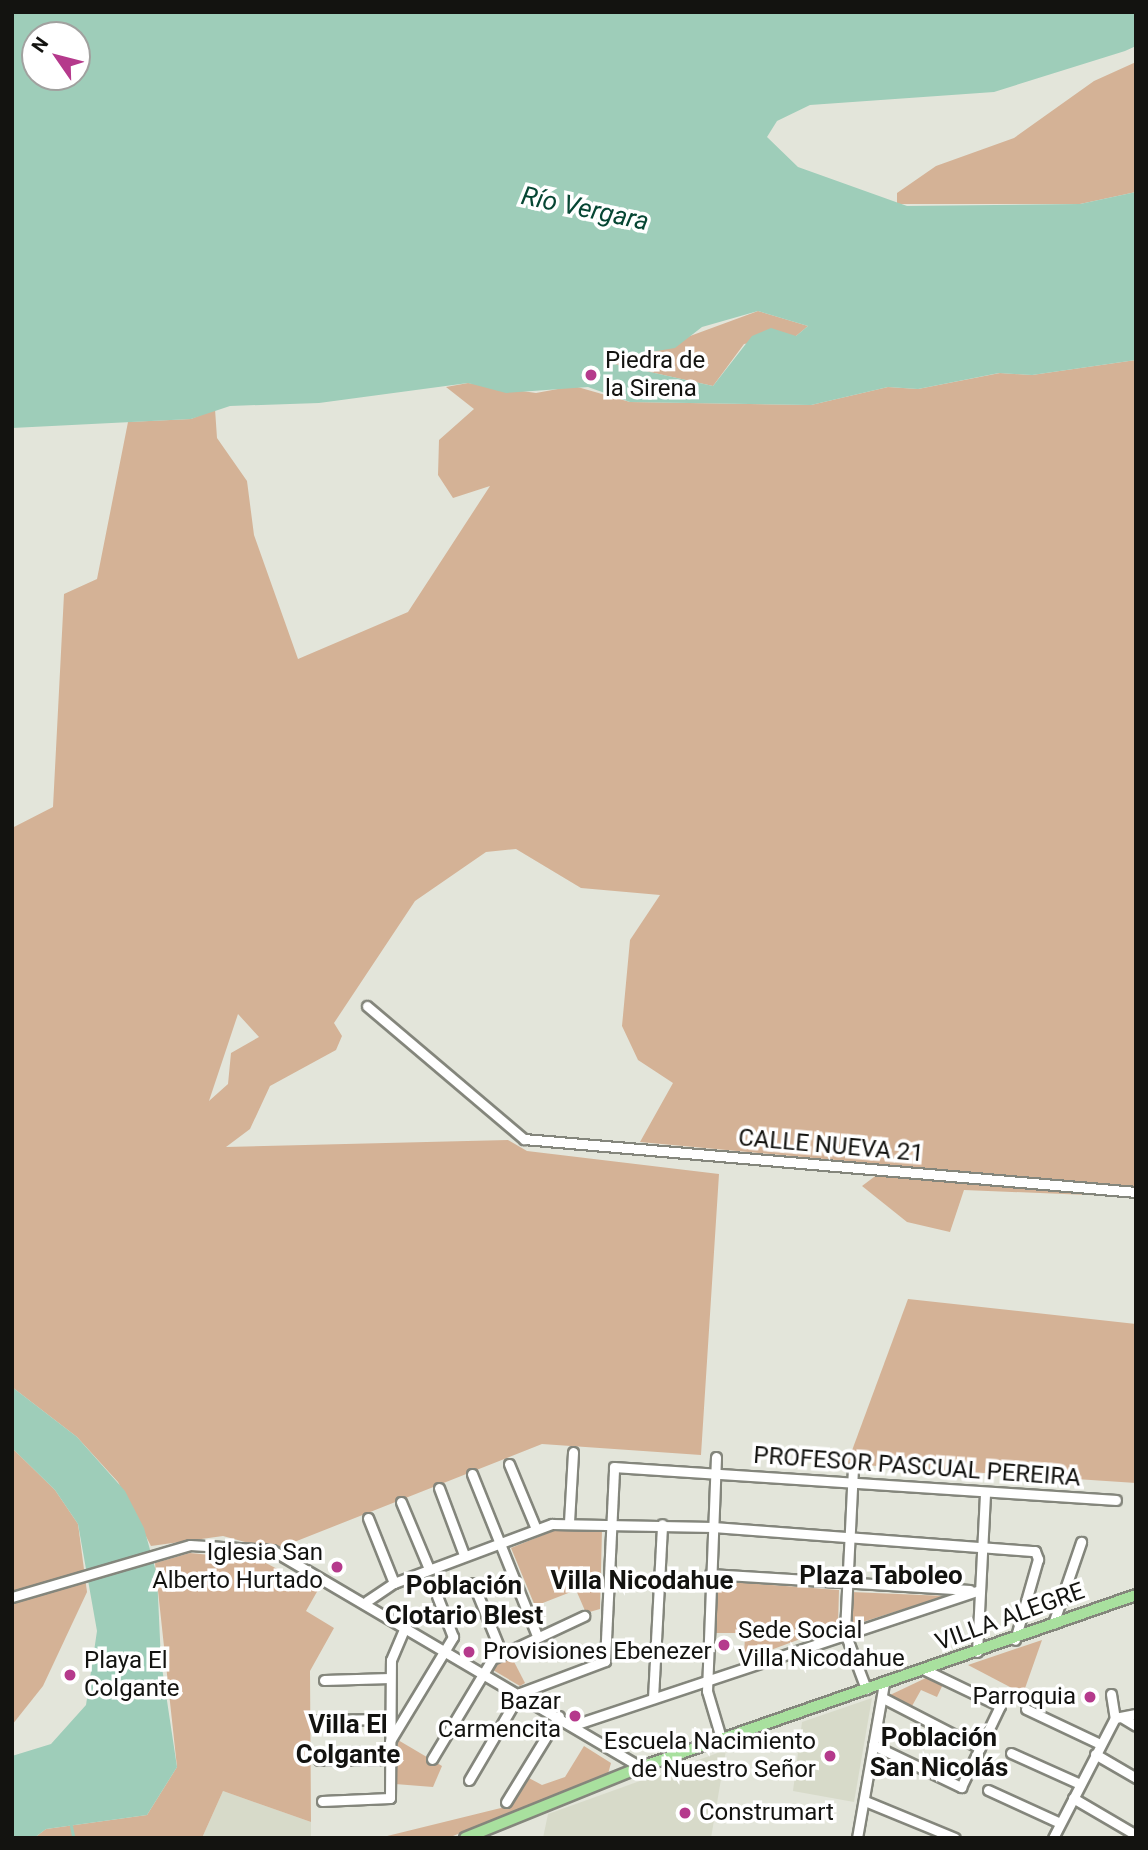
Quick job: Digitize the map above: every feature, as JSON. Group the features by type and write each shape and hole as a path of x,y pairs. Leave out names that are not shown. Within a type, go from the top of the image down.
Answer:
{"main road":[{"name":"VILLA ALEGRE","path":"465,1838 721,1738 1015,1640 1136,1595"}],"street":[{"name":"CALLE NUEVA 21","path":"367,1006 524,1139 1136,1192"},
{"path":"569,1522 573,1452"},
{"path":"716,1457 708,1679 721,1738"},
{"path":"509,1464 536,1529"},
{"name":"PROFESOR PASCUAL PEREIRA","path":"611,1524 614,1467 715,1471 852,1484 1116,1500"},
{"path":"853,1468 845,1633 866,1689"},
{"path":"472,1474 537,1636"},
{"path":"439,1488 464,1555"},
{"path":"977,1652 985,1492"},
{"path":"401,1502 429,1569"},
{"path":"368,1518 394,1583"},
{"path":"368,1601 394,1583 536,1529 569,1522 713,1527 982,1546 1038,1554 1015,1640"},
{"path":"469,1780 520,1693 605,1661 611,1524"},
{"path":"653,1698 662,1524"},
{"path":"12,1597 59,1580 208,1542 272,1550 368,1601 641,1767"},
{"path":"1053,1624 1081,1542"},
{"path":"710,1574 846,1585 979,1590"},
{"path":"472,1583 501,1652"},
{"path":"574,1725 979,1590"},
{"path":"390,1741 453,1637 437,1596"},
{"path":"432,1759 484,1671 501,1652 584,1616"},
{"path":"322,1801 390,1798 392,1652 406,1625"},
{"path":"873,1745 961,1787 1000,1706 925,1670"},
{"path":"324,1680 390,1678"},
{"path":"857,1838 884,1684"},
{"path":"1111,1694 1118,1717 1136,1726"},
{"path":"883,1698 980,1748"},
{"path":"1026,1709 1100,1744"},
{"path":"1053,1838 1100,1744 1118,1717 1136,1714"},
{"path":"506,1802 559,1716"},
{"path":"318,1720 390,1718"},
{"path":"1011,1753 1080,1784"},
{"path":"1095,1754 1136,1778"},
{"path":"319,1760 390,1759"},
{"path":"988,1790 1060,1824"},
{"path":"1073,1798 1136,1835"},
{"path":"865,1801 939,1835 955,1838"}],"shaded area":[{"path":"1136,62 1136,192 1080,204 897,204 897,193 936,166 1014,138 1094,81"},
{"path":"758,311 808,326 796,336 744,344 713,386 614,364"},
{"path":"1136,360 1136,1197 964,1190 950,1232 907,1222 862,1186 890,1165 640,1142 673,1083 638,1060 622,1026 630,940 660,895 581,888 516,849 486,852 415,901 334,1023 342,1036 336,1050 270,1086 250,1129 226,1147 508,1140 527,1151 719,1174 701,1455 542,1444 274,1550 223,1536 151,1546 118,1482 77,1437 12,1387 12,828 53,807 64,594 97,579 128,422 191,419 215,409 217,438 247,481 254,535 298,659 408,612 490,486 453,498 438,475 439,440 474,409 446,387 468,383 536,393 574,386 630,402 811,405 888,387 918,389 1000,373 1032,375","holes":["238,1014 259,1037 231,1053 228,1084 209,1101"]},
{"path":"908,1299 1136,1324 1136,1483 847,1464"},
{"path":"12,1448 55,1490 78,1524 87,1592 43,1686 12,1725"},
{"path":"602,1530 600,1609 586,1613 576,1590 535,1606 511,1548 553,1531"},
{"path":"190,1553 260,1560 318,1590 306,1611 334,1628 310,1671 311,1822 223,1791 202,1838 34,1838 46,1829 147,1815 177,1767 155,1563"},
{"path":"717,1581 839,1590 838,1625 744,1660 745,1633 714,1633"},
{"path":"851,1592 945,1596 853,1625"},
{"path":"1042,1640 1023,1694 968,1665"},
{"path":"509,1652 525,1683 520,1686 493,1670"},
{"path":"930,1676 944,1682 937,1697 921,1690 912,1706 890,1695"},
{"name":"Escuela Nacimiento de Nuestro Señor","path":"872,1698 854,1802 793,1791 802,1722"},
{"path":"398,1740 442,1766 433,1787 395,1784"},
{"path":"584,1746 611,1763 608,1774 448,1838 379,1838 509,1806 527,1777 542,1785 565,1777"},
{"path":"726,1750 711,1838 543,1838 548,1814"},
{"path":"223,1791 311,1822 311,1838 202,1838"}],"water":[{"name":"Río Vergara","path":"12,12 1136,12 1136,46 1125,51 994,92 810,105 777,121 767,137 798,167 907,206 1080,204 1136,192 1136,360 1032,375 999,373 918,389 888,387 811,405 630,402 588,387 506,393 468,383 319,403 230,406 191,419 12,428","holes":["758,311 808,326 796,336 771,328 752,336 713,386 614,364 620,357 675,348 702,327"]},
{"path":"12,1387 77,1437 125,1491 144,1528 157,1575 161,1661 177,1767 147,1815 46,1829 34,1838 12,1838 12,1756 51,1744 86,1705 97,1631 78,1524 55,1490 12,1448"}],"waterway":[{"path":"71,1824 74,1838"}],"place":[{"name":"Piedra de la Sirena","path":"591,375"},
{"name":"Iglesia San Alberto Hurtado","path":"337,1567"},
{"name":"Sede Social Villa Nicodahue","path":"724,1645"},
{"name":"Provisiones Ebenezer","path":"469,1652"},
{"name":"Playa El Colgante","path":"70,1675"},
{"name":"Parroquia","path":"1090,1697"},
{"name":"Bazar Carmencita","path":"575,1716"},
{"name":"Escuela Nacimiento de Nuestro Señor","path":"830,1756"},
{"name":"Construmart","path":"685,1813"}],"district":[{"name":"Plaza Taboleo","path":"881,1576"},
{"name":"Villa Nicodahue","path":"642,1581"},
{"name":"Población Clotario Blest","path":"464,1601"},
{"name":"Villa El Colgante","path":"348,1740"},
{"name":"Población San Nicolás","path":"939,1753"}]}
